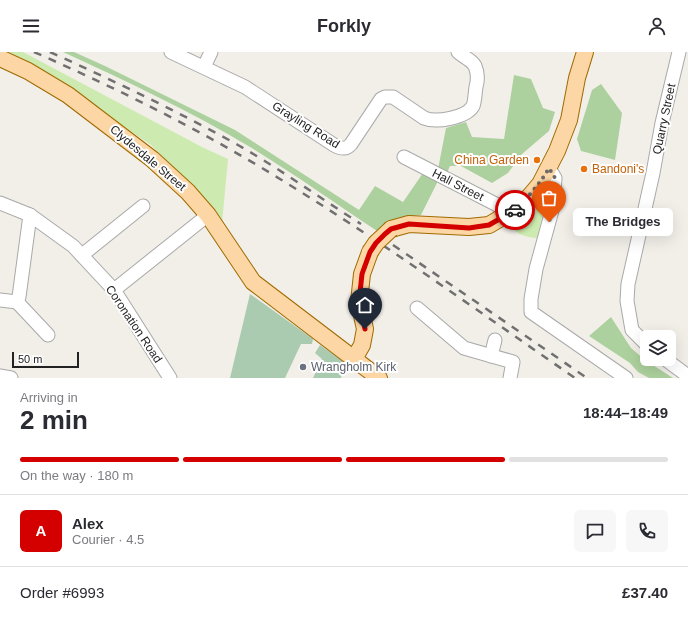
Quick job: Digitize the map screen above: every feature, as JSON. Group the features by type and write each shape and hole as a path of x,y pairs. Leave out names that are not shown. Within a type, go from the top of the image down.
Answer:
{"main road":[{"path":"354,359 362,345 365,329 359,302 362,274 370,252 376,243 391,229 409,224 469,228 489,225 511,212 529,197 540,184 549,168 569,120 585,52"},
{"name":"Clydesdale Street","path":"0,58 28,71 68,95 152,158 188,192 208,215 253,282 380,378"}],"street":[{"name":"Grayling Road","path":"171,52 245,87 339,148 348,147 351,144 384,97 393,97 424,118 430,120 460,115 469,110 473,105 478,78 477,72 473,63 458,52"},
{"path":"204,67 211,52"},
{"name":"Quarry Street","path":"640,338 632,330 627,301 628,284 653,173 662,123 679,52"},
{"name":"Hall Street","path":"404,157 511,212"},
{"path":"549,168 555,178 553,207 536,269 531,299 531,312 626,378"},
{"name":"Coronation Road","path":"0,203 30,215 73,246 82,255 114,290 170,378"},
{"path":"82,255 143,206"},
{"path":"17,302 19,297 30,215"},
{"path":"114,290 208,215"},
{"path":"0,300 17,302 48,335"},
{"path":"417,308 464,348 513,362 510,378"},
{"path":"491,356 495,340"},
{"path":"674,366 688,376"},
{"path":"0,376 10,378"}],"green space":[{"path":"2,52 23,52 202,147 228,159 222,223 200,195 151,145 47,75"},
{"path":"63,52 74,52 105,66 235,130 359,210 375,186 403,202 423,173 438,181 421,215 398,219 377,231 250,147 158,97"},
{"path":"514,75 531,79 543,108 555,112 549,131 522,154 508,173 492,183 461,166 450,166 447,173 438,169 446,128 466,122 472,137 504,139"},
{"path":"601,84 622,113 615,160 581,151 577,139 592,90"},
{"path":"542,194 547,197 537,238 528,237 516,232 508,221 521,213"},
{"path":"250,294 313,339 312,344 301,344 285,378 230,378"},
{"path":"611,317 631,348 640,356 640,366 654,366 673,378 649,378 638,372 630,363 589,336"},
{"path":"320,345 344,362 341,378 313,378 322,359 315,353"}],"railway":[{"path":"34,52 190,127 280,179 392,252 575,378"},
{"path":"50,52 192,120 238,145 361,224"},
{"path":"393,245 587,378"}],"way so far":[{"path":"515,210 540,184 549,168 555,178 553,207 549,222"}],"place":[{"name":"China Garden","path":"537,160"},
{"name":"Bandoni's","path":"584,169"},
{"name":"The Bridges","path":"549,222"},
{"name":"Wrangholm Kirk","path":"303,367"}],"route":[{"path":"365,329 359,302 362,274 370,252 376,243 391,229 409,224 469,228 489,225 515,210"}]}
